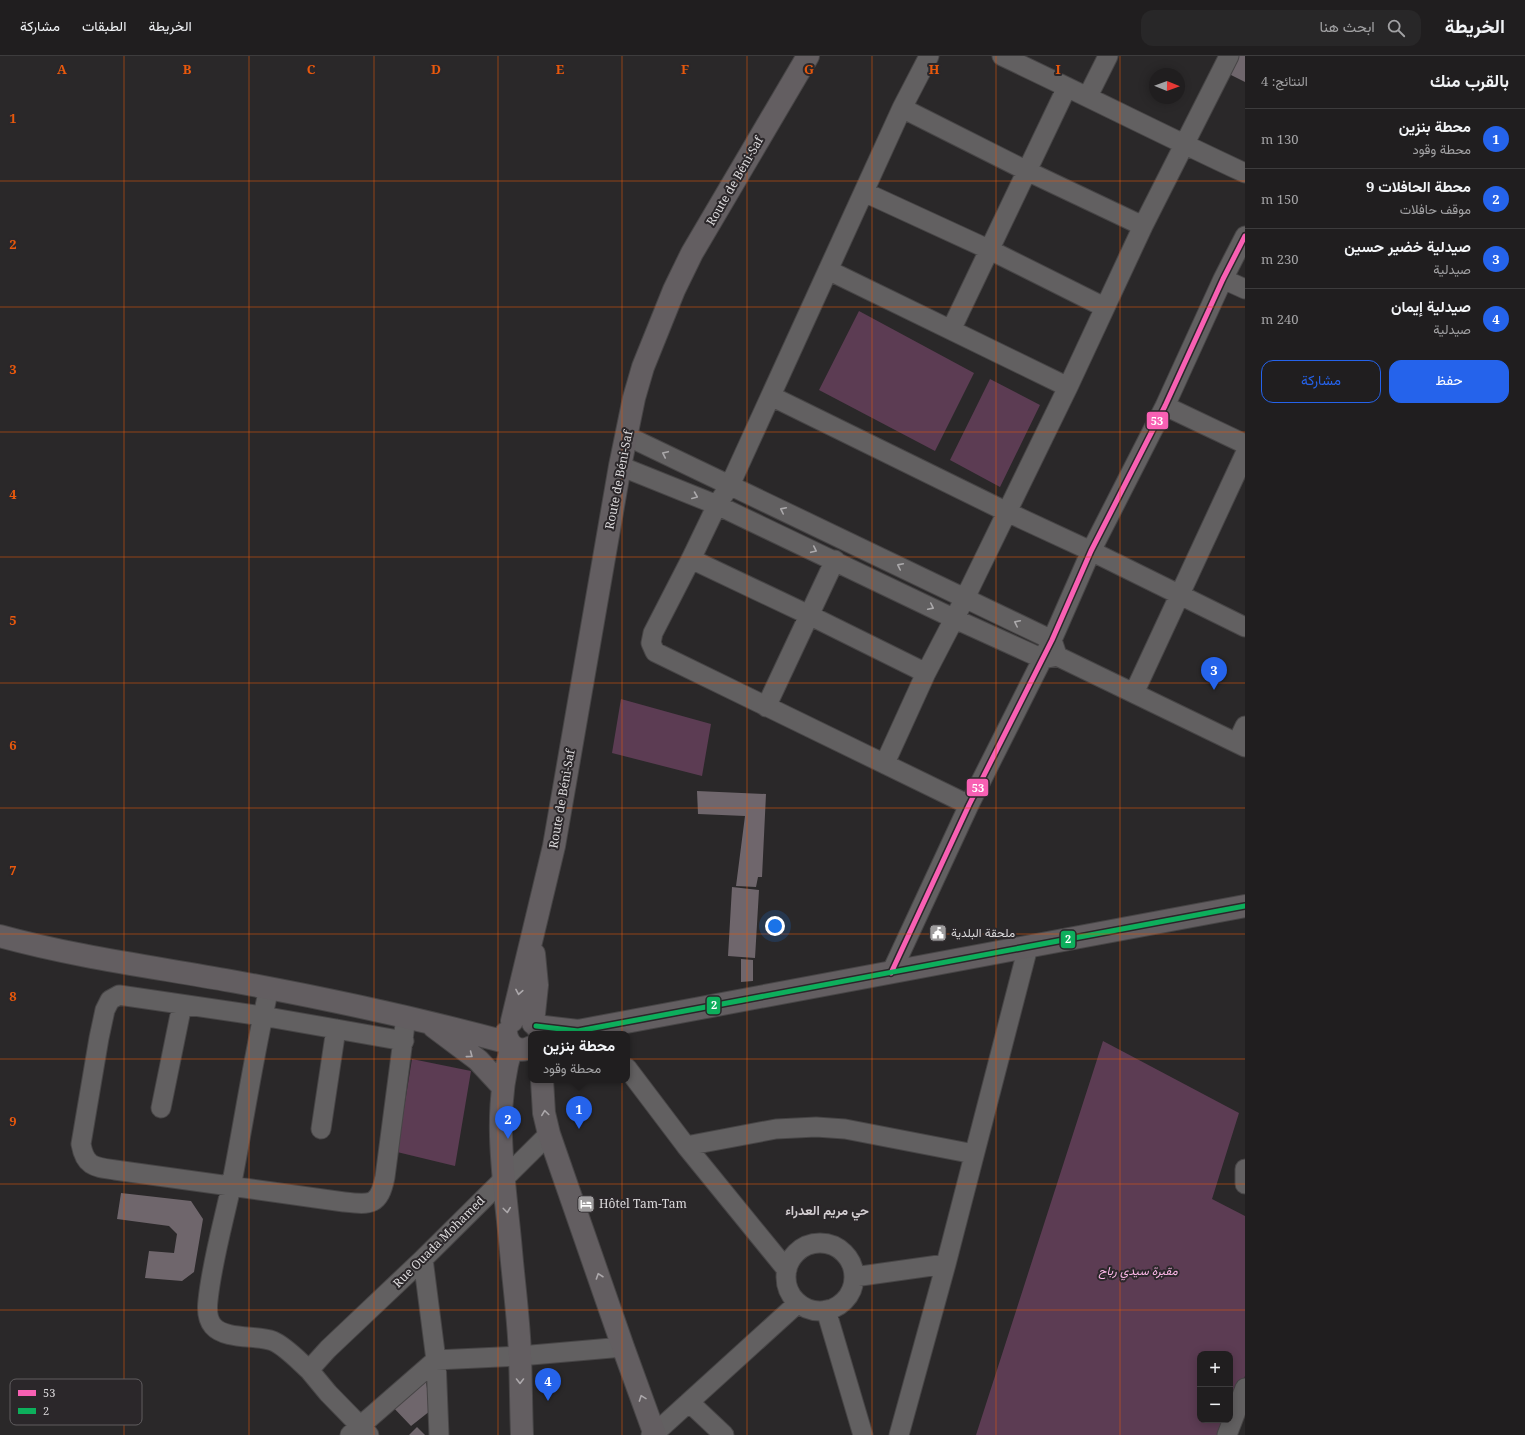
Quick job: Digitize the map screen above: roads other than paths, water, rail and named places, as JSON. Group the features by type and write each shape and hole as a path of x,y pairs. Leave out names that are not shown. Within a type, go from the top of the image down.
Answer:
{"main road":[{"name":"Route de Béni-Saf","path":"523,1033 536,985 536,968 532,940 554,846 620,466 634,398 643,367 674,290 692,253 808,56"},
{"path":"592,1031 1245,906"},
{"path":"0,936 105,959 269,988 471,1032 523,1033 507,1062 503,1087 501,1141 503,1179 520,1356 522,1435"},
{"path":"428,1022 478,1060 503,1087"},
{"path":"542,1083 544,1113 549,1134 654,1434"}],"street":[{"path":"929,56 902,108 730,485 717,505 653,633 651,643 655,652 969,805"},
{"path":"1002,56 1088,96 1184,145 1245,173"},
{"path":"1088,96 1108,56"},
{"path":"885,763 926,673 955,619 1068,387 1143,226 1229,56"},
{"path":"951,330 1067,87"},
{"path":"902,108 1027,171 1143,226"},
{"path":"864,192 990,250 1104,308"},
{"path":"891,973 969,805 1051,652 1091,551 1165,406 1223,279 1245,236"},
{"path":"828,270 1068,387"},
{"path":"1223,279 1245,289"},
{"path":"771,396 1006,512 1091,551 1245,627"},
{"path":"1165,406 1245,444"},
{"path":"627,436 965,598 1051,652 1134,693 1242,739"},
{"path":"1134,693 1245,454"},
{"path":"620,466 717,505 955,619 1051,652"},
{"path":"691,559 809,614 926,673"},
{"path":"766,707 834,560"},
{"path":"899,1435 946,1264 1028,947"},
{"path":"269,988 262,1016 231,1186 212,1275 208,1301 208,1317 213,1325 219,1330 228,1334 266,1339 276,1342 309,1370 359,1432 436,1360 520,1356 623,1347"},
{"path":"404,1042 262,1016 119,995 110,1000 105,1010 81,1144 83,1155 87,1162 101,1168 364,1204 376,1201 382,1192 385,1178 404,1042 406,1017"},
{"path":"161,1108 182,1005"},
{"path":"321,1129 336,1029"},
{"path":"630,1072 686,1146 787,1270"},
{"path":"686,1146 776,1129 816,1127 845,1129 974,1154"},
{"name":"Rue Ouada Mohamed","path":"309,1370 328,1349 423,1259 549,1134"},
{"path":"1245,1169 1245,1184"},
{"path":"818,1243 829,1244 839,1249 847,1256 852,1266 854,1277 852,1289 846,1299 837,1306 826,1310 816,1311 806,1308 798,1303 788,1288 786,1279 787,1270 791,1260 798,1251 807,1245 818,1243"},
{"path":"423,1259 436,1360 439,1435"},
{"path":"854,1277 946,1264"},
{"path":"654,1434 798,1303"},
{"path":"826,1310 863,1435"},
{"path":"1227,1435 1245,1388"},
{"path":"689,1402 724,1435"}],"place":[{"name":"صيدلية خضير حسين","path":"1214,690"},
{"name":"ملحقة البلدية","path":"938,933"},
{"name":"محطة بنزين","path":"579,1129"},
{"name":"محطة الحافلات 9","path":"508,1139"},
{"name":"Hôtel Tam-Tam","path":"586,1204"},
{"name":"صيدلية إيمان","path":"548,1401"}],"district":[{"name":"حي مريم العدراء","path":"827,1210"}],"park label":[{"name":"مقبرة سيدي رباح","path":"1138,1271"}]}
